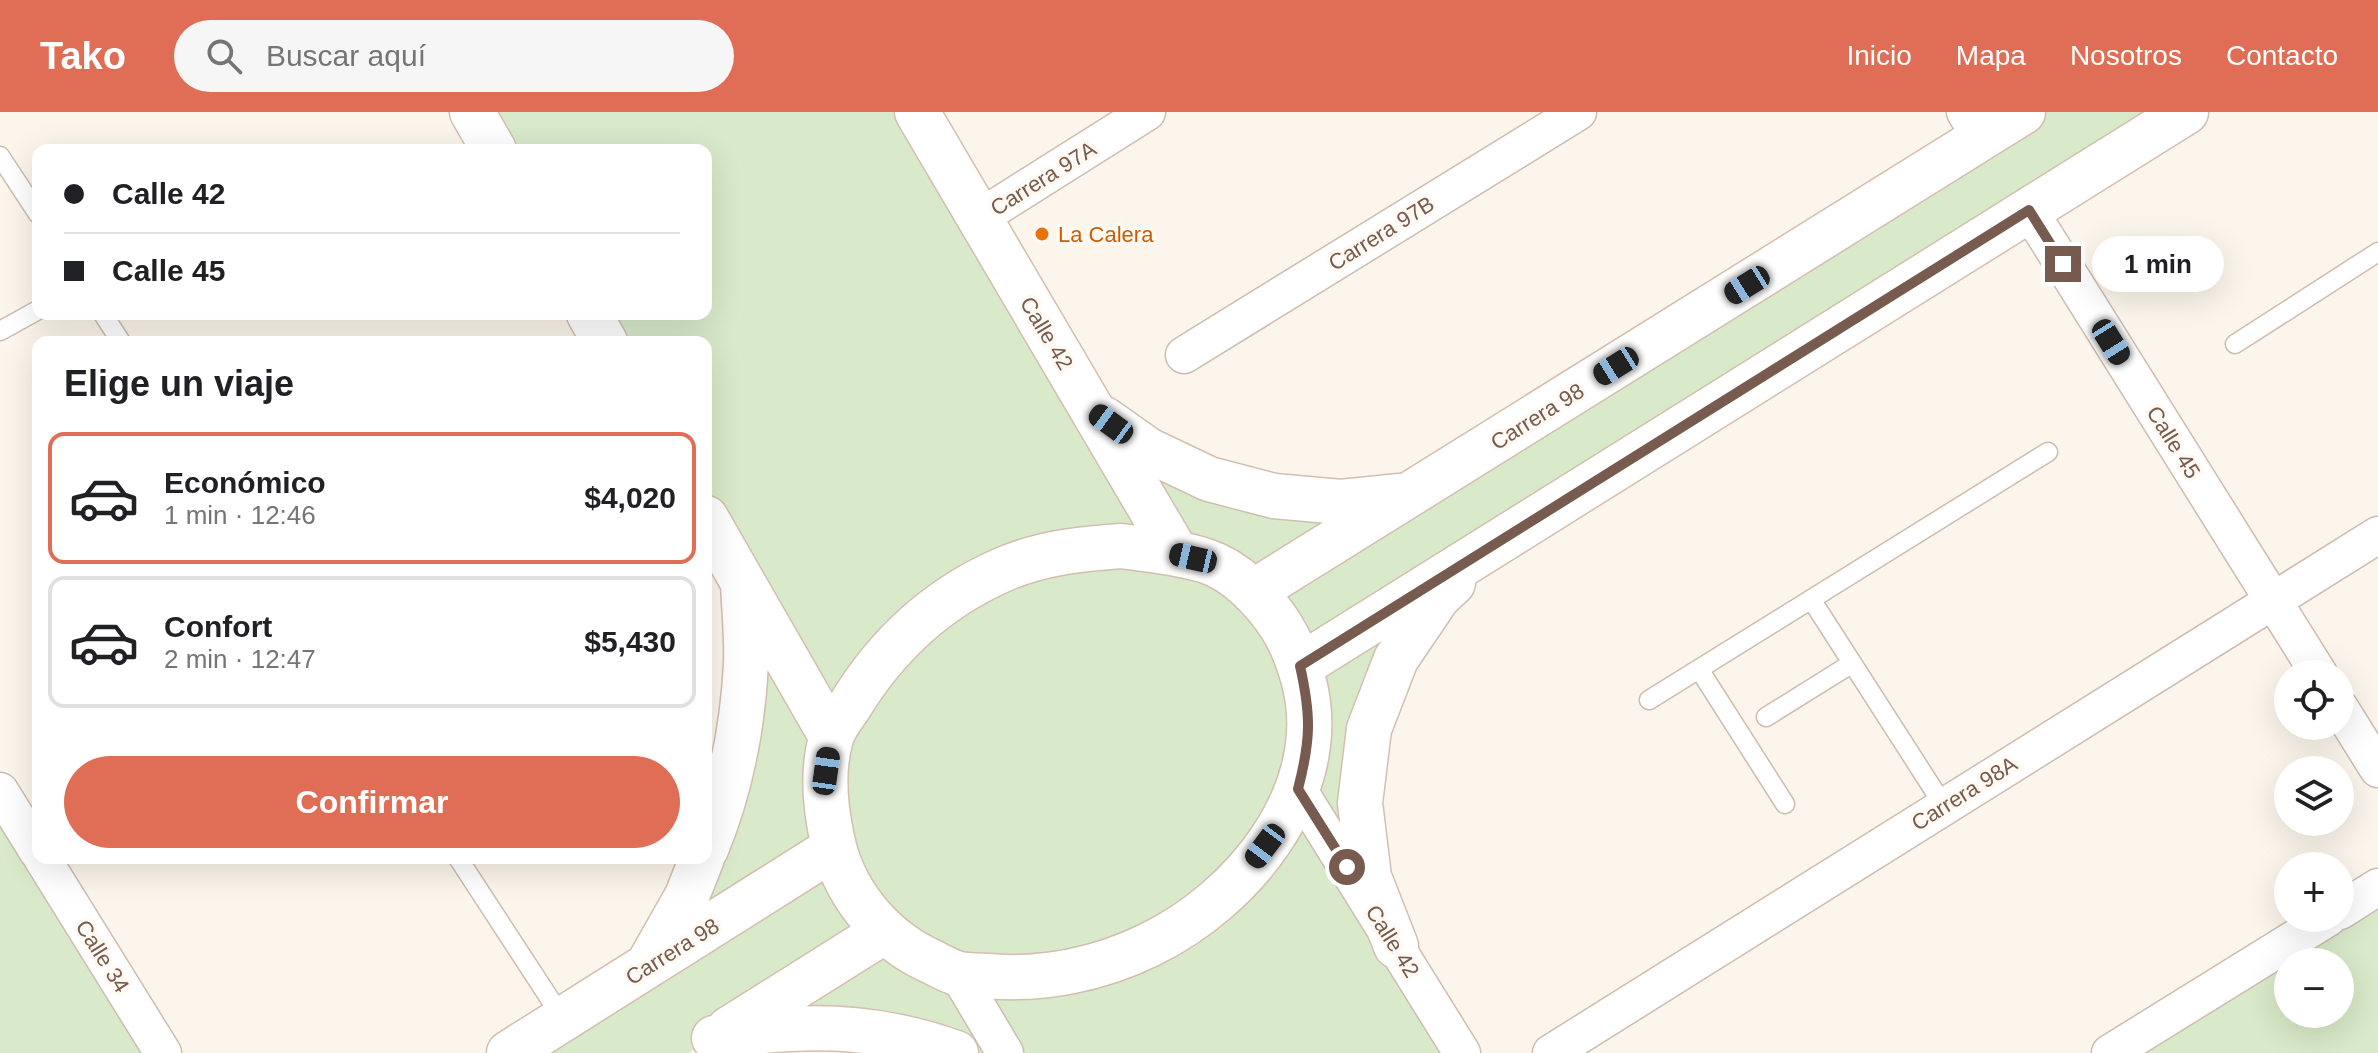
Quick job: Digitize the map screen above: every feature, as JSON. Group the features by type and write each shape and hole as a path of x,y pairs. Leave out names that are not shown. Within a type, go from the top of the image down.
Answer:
{"street":[{"path":"472,112 491,144"},
{"name":"Calle 42","path":"917,112 1177,554"},
{"name":"Carrera 97A","path":"979,218 1147,112"},
{"name":"Carrera 97B","path":"1184,355 1578,112"},
{"name":"Carrera 98","path":"1253,592 1408,496 1973,125 2023,112"},
{"path":"1300,666 2186,112"},
{"name":"Calle 45","path":"2029,210 2310,660"},
{"path":"1093,410 1148,450 1209,479 1261,493 1341,502 1408,496"},
{"path":"712,529 831,736"},
{"name":"Carrera 98A","path":"1551,1053 2378,535"},
{"path":"1121,546 1209,561 1253,592 1273,614 1289,639 1300,666 1310,707 1309,749 1298,789 1278,828 1222,895 1187,923 1150,945 1109,962 1066,972 1013,978 958,974 912,951 885,931 862,905 845,877 834,848 826,810 826,771 831,736 865,680 903,634 950,596 1004,568 1062,551 1121,546"},
{"path":"1396,946 1369,877 1360,803 1369,729 1396,659 1438,597 1492,546"},
{"path":"712,834 737,742 746,663 743,583"},
{"path":"2354,730 2378,769"},
{"name":"Calle 42","path":"1298,789 1462,1053"},
{"path":"0,791 32,842"},
{"name":"Carrera 98","path":"509,1053 834,848"},
{"name":"Calle 34","path":"46,864 163,1053"},
{"path":"647,966 687,896 700,864"},
{"path":"2354,902 2378,887"},
{"path":"702,1046 885,931"},
{"path":"2110,1053 2305,932"},
{"path":"958,974 1005,1053"},
{"path":"702,1046 767,1029 820,1026 874,1031 927,1042 956,1053"}],"lane":[{"path":"0,156 32,205"},
{"path":"2235,344 2378,252"},
{"path":"0,331 32,313"},
{"path":"1649,700 2048,452"},
{"path":"1811,599 1944,806"},
{"path":"1766,717 1851,664"},
{"path":"1699,669 1785,804"},
{"path":"462,864 563,1019"}],"green space":[{"path":"472,112 917,112 1093,410 1209,479 1408,496 2023,112 2186,112 1492,545 1396,659 1369,877 1462,1053 956,1053 714,1038 689,1053 509,1053 647,966 680,864 712,864 712,767 746,663 712,540 712,336 602,336 592,320 712,320 712,144 491,144"},
{"path":"0,791 32,842 32,864 45,864 163,1053 0,1053"},
{"path":"2378,887 2378,1053 2110,1053 2274,951 2274,1028 2354,1028 2354,948 2280,948 2305,932 2354,932 2354,902"}],"place":[{"name":"La Calera","path":"1042,234"}],"route":[{"path":"1347,867 1298,789 1309,749 1310,707 1300,666 2029,210 2063,264"}]}
